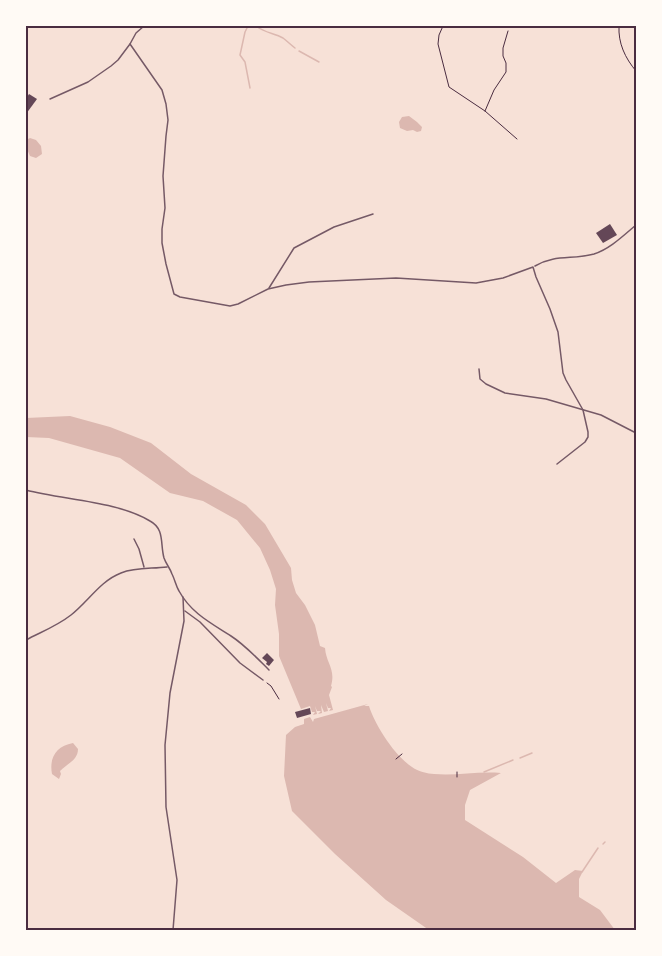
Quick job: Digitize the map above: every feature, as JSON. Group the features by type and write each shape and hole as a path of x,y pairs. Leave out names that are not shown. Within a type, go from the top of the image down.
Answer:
{"street":[{"path":"51,99 88,82 118,60 136,33 144,26"},
{"path":"508,26 522,26"},
{"path":"130,45 162,90 166,104 168,120 163,176 165,208 162,243 171,287 174,294 180,297 230,306 268,289 309,282 396,278 476,283 503,278 548,259 596,253 614,243 636,225"},
{"path":"268,289 294,248 334,227 373,214"},
{"path":"533,267 558,332 563,373 583,411 588,437 585,442 557,464"},
{"path":"479,369 480,379 505,393 546,399 601,415 636,433"},
{"path":"26,489 39,494 111,506 152,521 160,531 168,567 183,597 192,609 247,648 268,670"},
{"path":"134,538 144,568"},
{"path":"26,640 70,616 111,578 121,573 144,568 168,567"},
{"path":"173,930 177,880 167,821 165,745 169,704 184,621 183,597"},
{"path":"184,610 200,622 240,663 263,680"}],"path":[{"path":"443,26 438,44 448,87 485,111 517,139"},
{"path":"485,111 494,90 506,72 503,48 508,26"},
{"path":"619,26 622,49 636,71"},
{"path":"263,680 271,686 279,699"},
{"path":"396,759 402,754"},
{"path":"457,772 457,777"}],"shaded area":[{"path":"409,116 422,127 421,131 407,131 400,128 399,122 402,117"},
{"path":"30,138 36,140 41,146 42,154 36,158 30,156 26,147 26,140"},
{"path":"70,416 110,427 151,443 191,474 246,505 265,524 291,568 296,593 315,625 320,646 325,648 332,670 332,687 329,695 333,710 329,711 331,708 328,708 326,703 328,711 324,712 321,705 322,713 318,714 321,711 317,711 315,706 317,714 313,715 315,712 312,712 310,706 301,709 279,656 276,589 270,570 260,548 237,520 203,501 170,493 120,458 49,438 26,437 26,418"},
{"path":"368,704 364,706 369,706 386,739 405,762 414,768 432,774 501,773 470,790 465,805 465,820 523,857 556,883 575,870 583,871 579,879 579,897 600,910 615,930 429,930 386,900 335,854 292,811 284,776 286,735 295,727 304,724 304,719 310,717 313,722 314,719"},
{"path":"73,743 78,753 60,771 59,779 52,774 53,758 62,747"}],"building":[{"path":"29,94 37,99 26,114 26,99"},
{"path":"610,224 617,235 603,243 596,233"},
{"path":"267,653 274,660 269,666 262,658"},
{"path":"310,708 311,714 297,718 295,712"}],"waterway":[{"path":"248,26 240,55 245,62 250,88"},
{"path":"256,26 283,38 295,48"},
{"path":"299,51 319,62"},
{"path":"520,758 532,753"},
{"path":"484,772 513,760"},
{"path":"582,872 598,848"}]}
